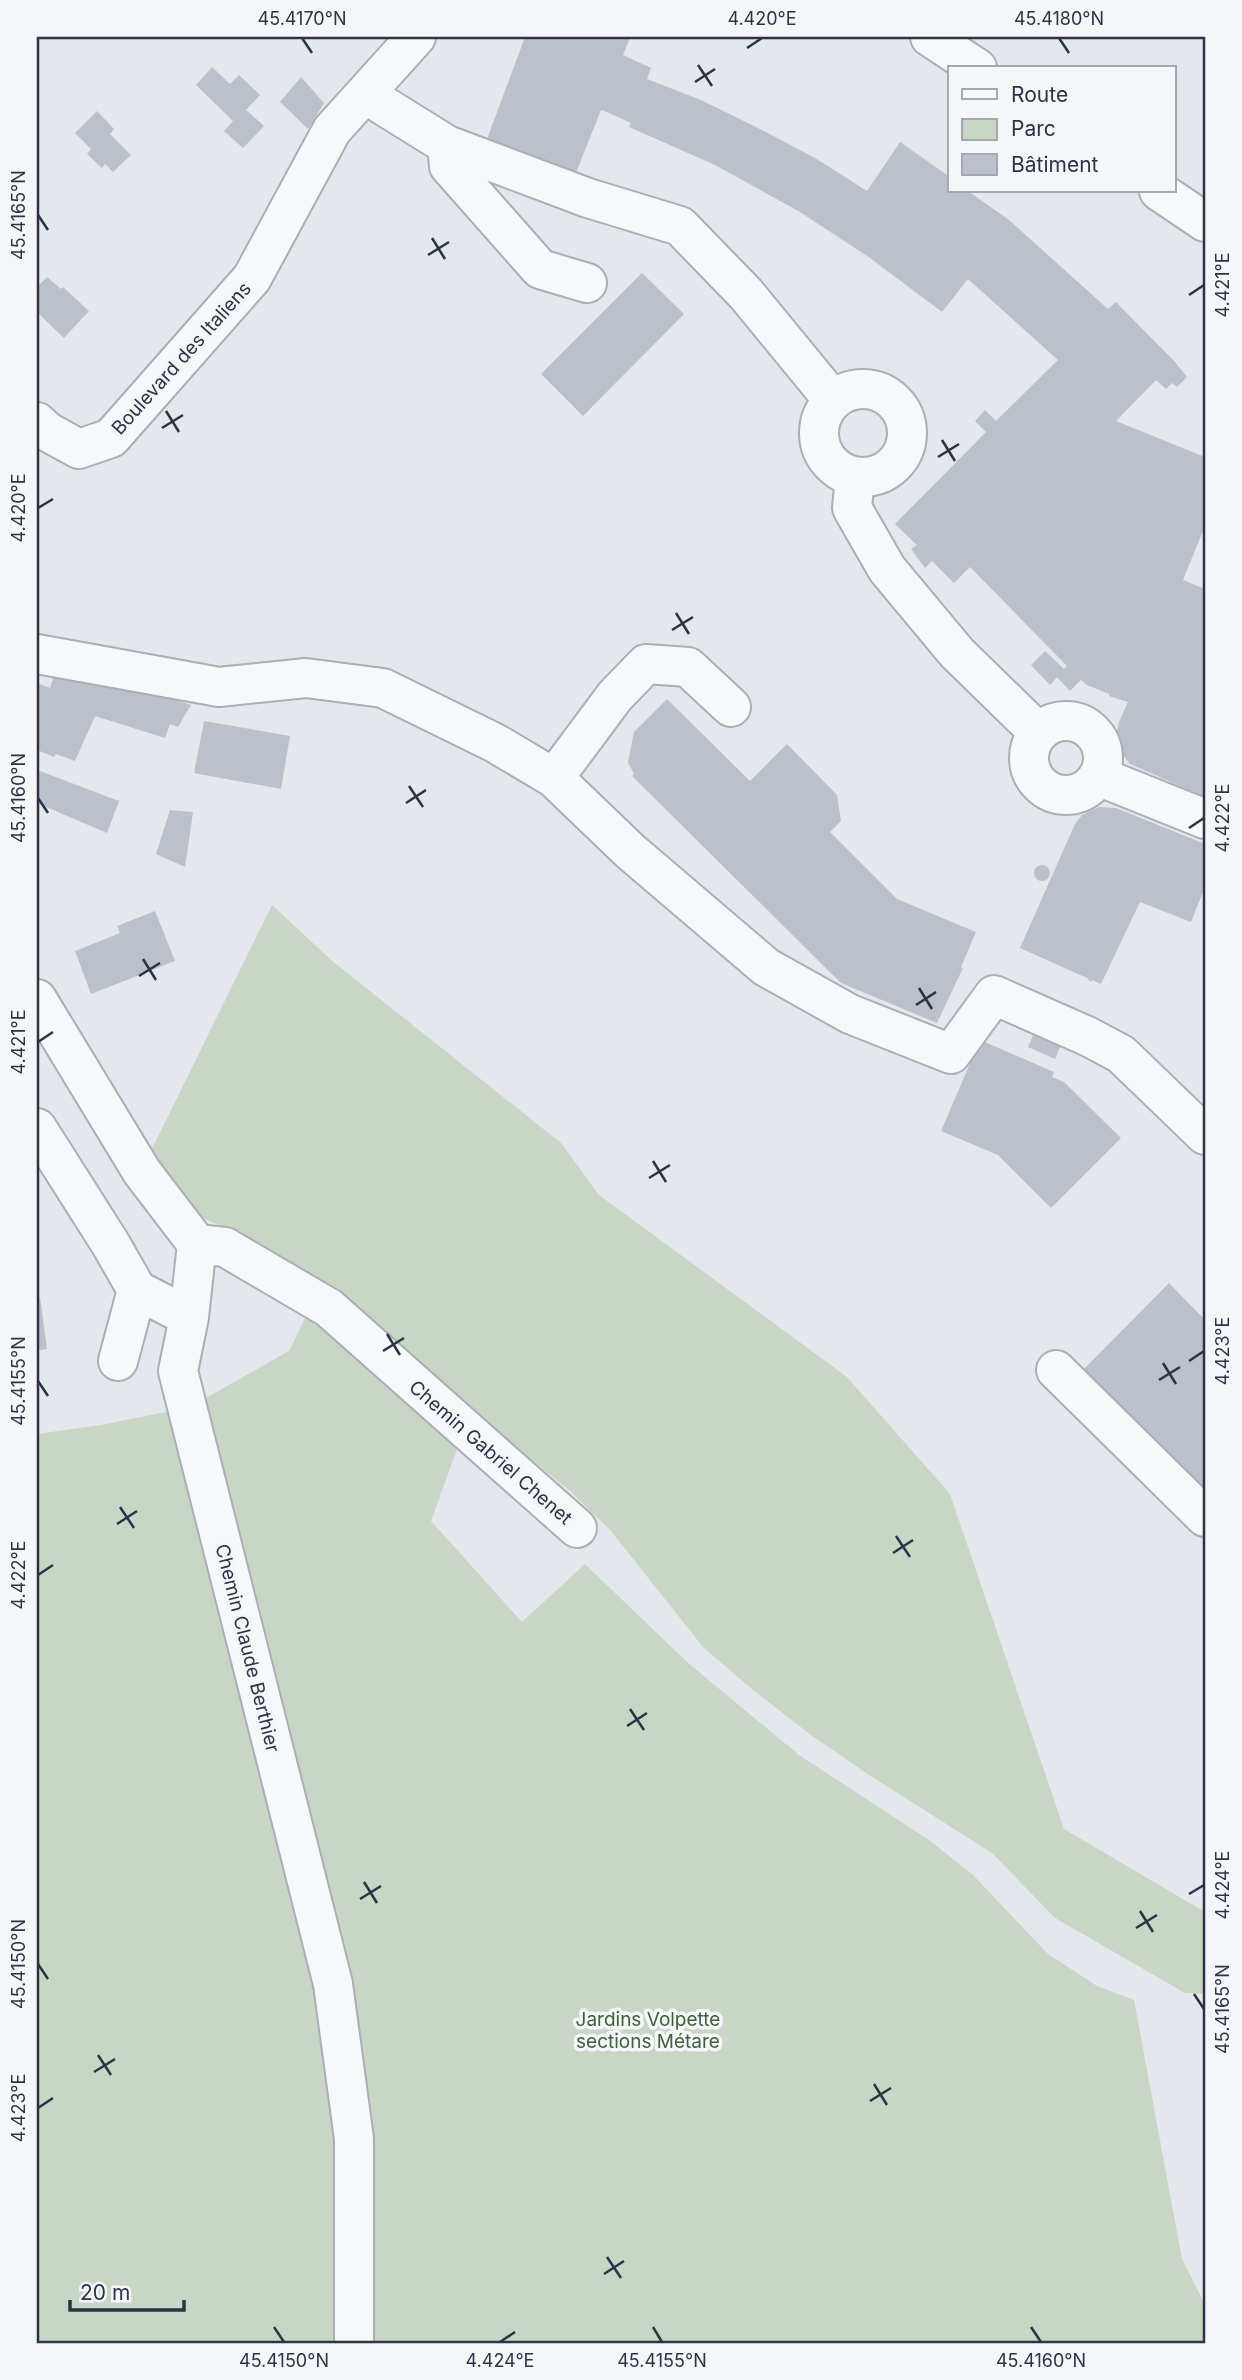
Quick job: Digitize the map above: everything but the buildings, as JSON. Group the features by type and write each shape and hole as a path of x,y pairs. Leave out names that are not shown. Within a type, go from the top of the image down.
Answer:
{"street":[{"name":"Boulevard des Italiens","path":"37,422 48,432 79,449 111,438 253,278 332,130 416,37"},
{"path":"930,37 974,66"},
{"path":"369,89 382,104 447,145 588,198 680,226 746,294 833,400"},
{"path":"447,145 449,166 540,269 587,283"},
{"path":"1161,192 1205,222"},
{"path":"876,390 890,397 900,408 906,422 907,437 903,452 895,464 883,473 855,477 841,472 831,464 823,452 819,424 824,411 833,400 846,392 876,390"},
{"path":"855,477 852,508 887,569 957,653 1039,733"},
{"path":"37,654 219,687 306,678 383,688 495,743 554,778 630,850 766,967 849,1014 951,1054 994,995 1121,1054 1205,1135"},
{"path":"554,778 615,696 646,664 688,667 731,707"},
{"path":"1074,722 1085,726 1095,734 1101,746 1103,758 1098,776 1086,789 1076,794 1052,793 1034,777 1029,754 1032,743 1049,725 1074,722"},
{"path":"1098,776 1205,819"},
{"path":"37,999 142,1172 197,1244"},
{"path":"37,1128 110,1242 137,1290 189,1317"},
{"name":"Chemin Claude Berthier","path":"197,1244 189,1317 178,1371 333,1984 354,2139 354,2343"},
{"name":"Chemin Gabriel Chenet","path":"197,1244 225,1247 329,1308 577,1528"},
{"path":"118,1361 137,1290"},
{"path":"1056,1370 1205,1517"}],"green space":[{"path":"272,905 331,960 561,1143 599,1195 847,1377 950,1494 1064,1829 1205,1912 1205,1994 1185,1993 1055,1918 992,1853 869,1775 753,1690 703,1647 611,1531 569,1490 320,1289 254,1241 201,1217 147,1159"},
{"name":"Jardins Volpette sections Métare","path":"310,1308 460,1441 431,1521 522,1622 585,1564 687,1662 799,1755 929,1840 973,1875 1048,1954 1097,1986 1134,2000 1182,2259 1205,2305 1205,2343 37,2343 37,1434 101,1425 190,1407 289,1351"}]}
